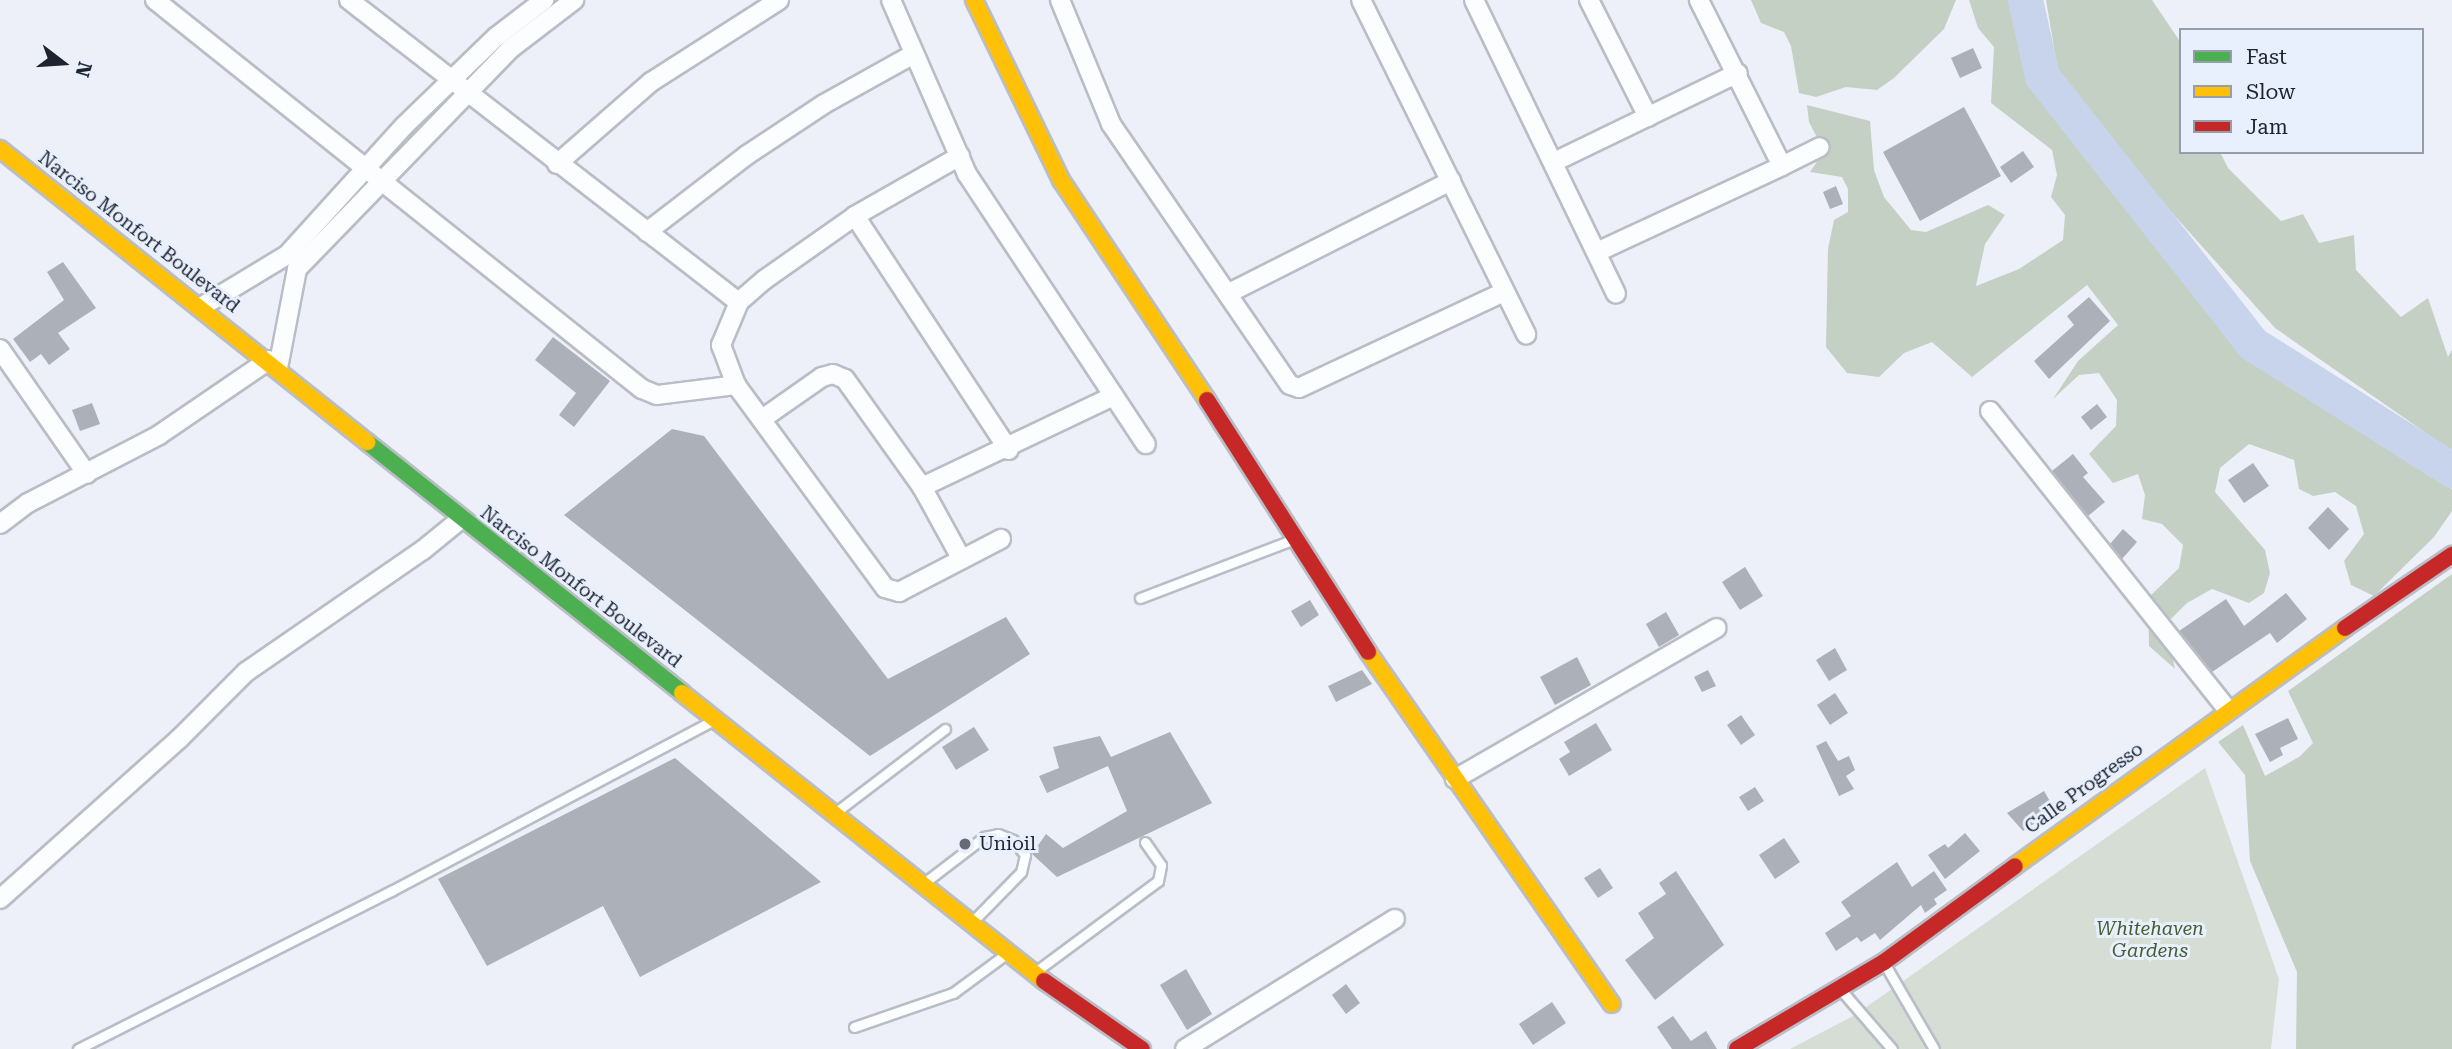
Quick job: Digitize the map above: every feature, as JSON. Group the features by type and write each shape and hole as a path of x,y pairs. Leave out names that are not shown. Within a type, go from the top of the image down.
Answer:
{"main road":[{"path":"974,0 1061,180 1455,779 1612,1004"},
{"name":"Narciso Monfort Boulevard","path":"0,149 274,364 461,519 1033,973 1142,1049"},
{"name":"Calle Progresso","path":"1737,1049 1841,990 1884,962 2227,709 2452,555"}],"street":[{"path":"155,0 369,167 642,389 657,396 736,385"},
{"path":"0,524 28,503 87,474 204,408 274,364 289,264 369,167 451,81 544,0"},
{"path":"201,307 289,264 385,180 510,49 573,0"},
{"path":"557,164 651,82 779,0"},
{"path":"891,0 960,156 1146,444"},
{"path":"1060,0 1111,124 1294,388 1504,292"},
{"path":"1361,0 1526,334"},
{"path":"1474,0 1616,293"},
{"path":"1589,0 1648,117"},
{"path":"1699,0 1738,73 1782,166"},
{"path":"357,2 466,95 739,302"},
{"path":"647,232 747,155 824,104 915,54"},
{"path":"1554,162 1738,73"},
{"path":"1597,252 1820,147"},
{"path":"960,156 855,216 739,302 721,345 736,385 885,588 900,592 1001,538"},
{"path":"1229,293 1451,181"},
{"path":"855,216 1009,450"},
{"path":"0,349 87,474"},
{"path":"762,419 822,377 833,374 845,379 922,487 961,558"},
{"path":"922,487 1009,450 1114,396"},
{"path":"1990,411 2227,709"},
{"path":"0,899 179,739 246,672 424,550 461,519"},
{"path":"1455,779 1717,628"},
{"path":"1185,1049 1395,919"}],"lane":[{"path":"1140,598 1296,539"},
{"path":"78,1049 391,891 714,720"},
{"path":"834,813 945,729"},
{"path":"922,884 984,837 998,834 1013,840 1025,855 1021,872 970,923"},
{"path":"1033,973 1157,881 1161,865 1145,842"},
{"path":"854,1027 953,993 1008,953"},
{"path":"1884,962 1934,1049"},
{"path":"1841,990 1892,1049"}],"green space":[{"name":"Whitehaven Gardens","path":"2205,768 2279,979 2271,1049 1790,1049 1855,1015"}],"shaded area":[{"path":"1751,0 1956,0 1944,29 1894,78 1877,90 1846,87 1816,97 1799,93 1791,46 1784,32 1761,23"},
{"path":"1969,0 2013,0 2031,81 2246,359 2452,489 2452,511 2434,537 2374,596 2351,585 2344,561 2364,534 2356,506 2335,492 2313,496 2299,489 2294,460 2249,444 2220,468 2215,492 2265,550 2270,573 2264,593 2249,603 2212,589 2187,603 2165,625 2175,669 2149,646 2148,598 2179,568 2183,545 2162,524 2142,519 2145,495 2138,474 2113,483 2089,454 2116,426 2117,400 2099,373 2079,375 2053,399 2078,361 2118,325 2087,285 1972,377 1932,342 1904,353 1879,377 1847,373 1826,347 1828,249 1834,220 1848,212 1848,189 1842,177 1810,172 1824,151 1809,122 1807,105 1870,121 1874,170 1884,197 1911,230 1926,232 1988,205 2005,215 1985,244 1976,286 2019,269 2063,240 2065,215 2051,197 2057,175 2052,150 1991,103 1994,47 1978,28"},
{"path":"2046,0 2152,0 2179,40 2179,154 2221,154 2228,168 2281,221 2303,214 2319,243 2354,235 2356,270 2401,317 2428,298 2448,357 2452,350 2452,451 2275,328 2089,120 2058,71"},
{"path":"2452,574 2452,1049 2296,1049 2297,972 2250,861 2245,775 2218,742 2243,725 2265,776 2299,757 2313,743 2288,691"}],"building":[{"path":"1973,48 1982,68 1960,78 1951,58"},
{"path":"1964,107 2001,176 1920,221 1883,152"},
{"path":"2023,151 2034,167 2011,183 2000,167"},
{"path":"1836,186 1843,204 1830,209 1823,192"},
{"path":"63,262 96,308 58,333 70,349 49,365 41,354 30,362 13,339 64,300 47,272"},
{"path":"2089,297 2110,321 2049,379 2034,361 2074,325 2067,316"},
{"path":"553,337 610,381 574,427 559,415 576,393 535,360"},
{"path":"92,403 100,424 80,431 72,410"},
{"path":"2097,404 2107,417 2091,430 2081,417"},
{"path":"672,429 704,436 888,679 1006,617 1030,654 870,756 564,515"},
{"path":"2073,454 2088,473 2083,477 2105,502 2088,516 2052,471"},
{"path":"2253,463 2269,486 2244,503 2228,480"},
{"path":"2328,507 2349,529 2329,550 2308,528"},
{"path":"2123,529 2137,542 2122,559 2110,544"},
{"path":"1745,567 1763,596 1740,610 1722,582"},
{"path":"2286,593 2307,619 2277,643 2270,633 2212,672 2179,631 2226,599 2244,626"},
{"path":"1310,600 1319,615 1301,627 1291,611"},
{"path":"1666,612 1679,635 1659,647 1646,624"},
{"path":"1835,648 1847,670 1829,681 1816,660"},
{"path":"1577,657 1591,685 1555,705 1540,677"},
{"path":"1362,670 1372,684 1336,702 1328,686"},
{"path":"1708,670 1716,686 1702,692 1694,677"},
{"path":"1835,693 1848,713 1830,725 1817,705"},
{"path":"1741,715 1755,735 1741,745 1727,725"},
{"path":"2288,718 2298,739 2280,748 2283,755 2270,762 2255,734"},
{"path":"1596,723 1612,750 1569,776 1559,759 1570,752 1564,742"},
{"path":"974,727 989,750 956,770 942,747"},
{"path":"1170,732 1212,803 1057,877 1032,854 1046,834 1063,848 1127,811 1108,766 1047,793 1039,776 1059,768 1053,747 1100,736 1111,757"},
{"path":"1826,741 1838,761 1849,756 1855,770 1846,776 1854,789 1839,796 1816,746"},
{"path":"675,758 821,882 640,977 603,906 487,966 438,879"},
{"path":"1755,787 1764,801 1748,811 1739,797"},
{"path":"2044,791 2055,810 2023,831 2007,813"},
{"path":"1965,833 1980,851 1945,879 1928,855 1945,844 1948,848"},
{"path":"1784,838 1800,862 1775,879 1759,855"},
{"path":"1897,862 1912,887 1934,871 1947,890 1934,899 1937,904 1925,913 1921,905 1880,940 1875,933 1861,942 1857,937 1836,951 1825,933 1851,916 1841,902"},
{"path":"1600,868 1613,888 1598,898 1584,878"},
{"path":"1676,871 1724,945 1655,1000 1625,960 1654,938 1638,913 1666,894 1659,883"},
{"path":"1186,969 1212,1014 1187,1030 1160,985"},
{"path":"1346,984 1360,1003 1346,1014 1332,995"},
{"path":"1552,1002 1566,1023 1533,1045 1519,1024"},
{"path":"1673,1016 1691,1041 1706,1031 1717,1049 1672,1049 1657,1027"}],"waterway":[{"path":"2025,0 2042,76 2253,344 2452,470"}],"traffic: fast":[{"path":"367,442 682,693"}],"traffic: slow":[{"path":"974,0 1061,180 1207,400"},
{"path":"0,149 367,442"},
{"path":"2015,866 2345,628"},
{"path":"1368,652 1612,1004"},
{"path":"682,693 1044,981"}],"traffic: jam":[{"path":"1207,400 1368,652"},
{"path":"2345,628 2452,555"},
{"path":"1737,1049 1884,962 2015,866"},
{"path":"1044,981 1142,1049"}],"place":[{"name":"Unioil","path":"965,844"}]}
